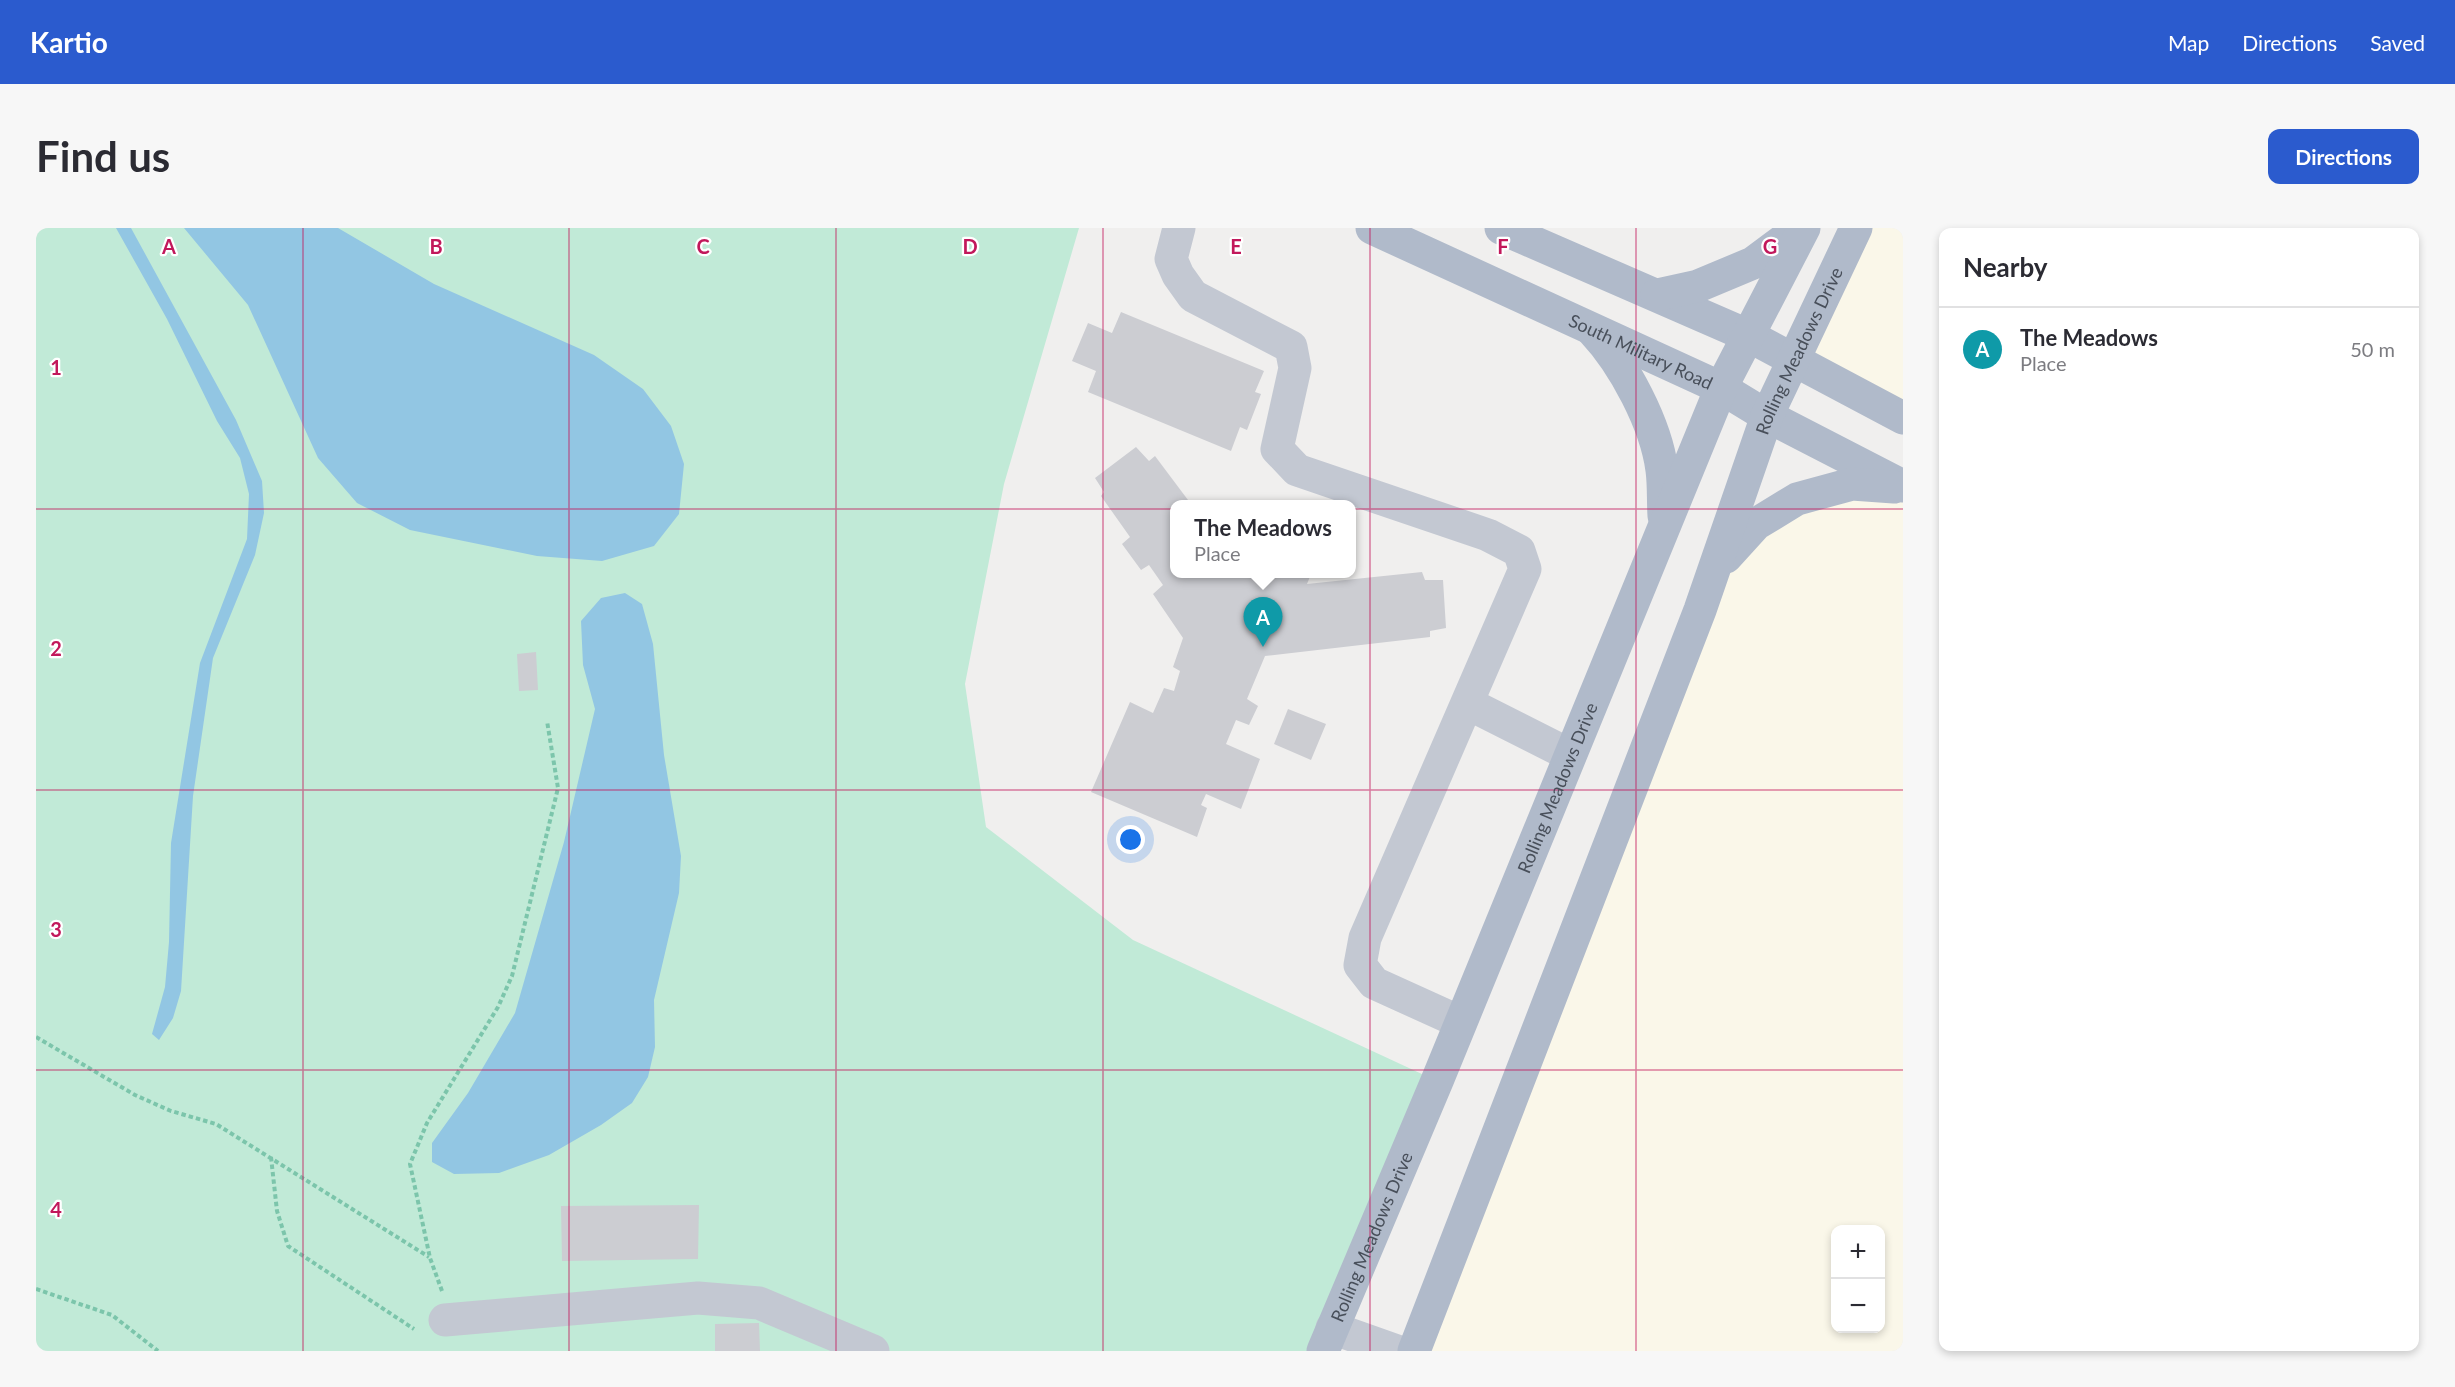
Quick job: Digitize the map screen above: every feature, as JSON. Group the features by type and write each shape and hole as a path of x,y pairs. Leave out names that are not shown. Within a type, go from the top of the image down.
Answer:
{"main road":[{"name":"South Military Road","path":"1372,228 1721,388 1767,416 1903,486"},
{"path":"1501,228 1749,336 1903,418"},
{"path":"1657,296 1698,286 1753,263 1802,228"},
{"name":"Rolling Meadows Drive","path":"1328,1340 1721,388 1802,228"},
{"name":"Rolling Meadows Drive","path":"1414,1351 1715,569 1767,416 1856,228"},
{"path":"1589,328 1610,349 1647,418 1662,468 1664,526"},
{"path":"1715,569 1756,524 1797,499 1852,484 1903,486"}],"street":[{"path":"1179,228 1171,259 1178,275 1194,296 1291,347 1295,368 1277,449 1297,470 1488,535 1519,551 1526,569 1365,938 1360,965 1374,983 1460,1022"},
{"path":"1467,704 1570,755"},
{"path":"431,1325 698,1298 759,1303 873,1351"},
{"path":"1328,1340 1397,1351"}],"path":[{"path":"271,1158 277,1210 288,1246 431,1325 449,1308 430,1258 410,1164 427,1123 498,1007 512,976 558,788 547,721"},
{"path":"36,1037 135,1095 171,1111 216,1124 430,1258"},
{"path":"36,1289 112,1315 158,1351"}],"shaded area":[{"path":"1856,228 1903,228 1903,418 1793,360"},
{"path":"1903,487 1903,1351 1414,1351 1700,610 1756,524"}],"green space":[{"path":"36,228 1079,228 1004,484 965,684 986,827 1133,940 1437,1081 1323,1351 36,1351"}],"water":[{"path":"116,228 131,228 236,420 262,481 264,513 255,555 213,658 193,796 181,991 173,1018 159,1040 152,1034 165,987 169,942 171,843 200,663 247,539 249,494 240,458 217,421 167,319"},
{"path":"184,228 338,228 434,284 594,355 643,389 671,426 684,464 679,514 654,546 602,561 537,556 410,530 357,503 318,458 248,305"},
{"path":"625,593 642,604 653,644 664,755 681,856 679,893 654,1000 655,1047 648,1077 632,1103 601,1125 549,1155 499,1173 454,1174 432,1162 432,1143 468,1093 515,1013 564,842 595,709 583,665 581,621 601,598"}],"building":[{"path":"1121,312 1264,371 1255,392 1261,394 1247,430 1240,427 1231,451 1088,392 1096,371 1072,361 1088,323 1112,333"},
{"path":"1136,447 1149,461 1155,456 1188,500 1170,500 1170,578 1309,578 1307,584 1422,572 1425,580 1443,580 1446,628 1430,631 1430,637 1265,656 1247,699 1258,706 1249,725 1236,720 1226,744 1260,759 1241,809 1206,794 1201,805 1207,808 1197,837 1091,792 1130,702 1153,713 1164,688 1174,691 1180,671 1173,667 1183,638 1153,594 1163,585 1149,565 1141,570 1122,544 1130,537 1101,496 1104,492 1095,478"},
{"path":"536,652 538,690 519,691 517,654"},
{"path":"1288,709 1326,724 1311,760 1274,744"},
{"path":"699,1205 698,1259 562,1261 561,1206"},
{"path":"759,1323 760,1351 715,1351 715,1324"}],"place":[{"name":"The Meadows","path":"1263,647"}]}
